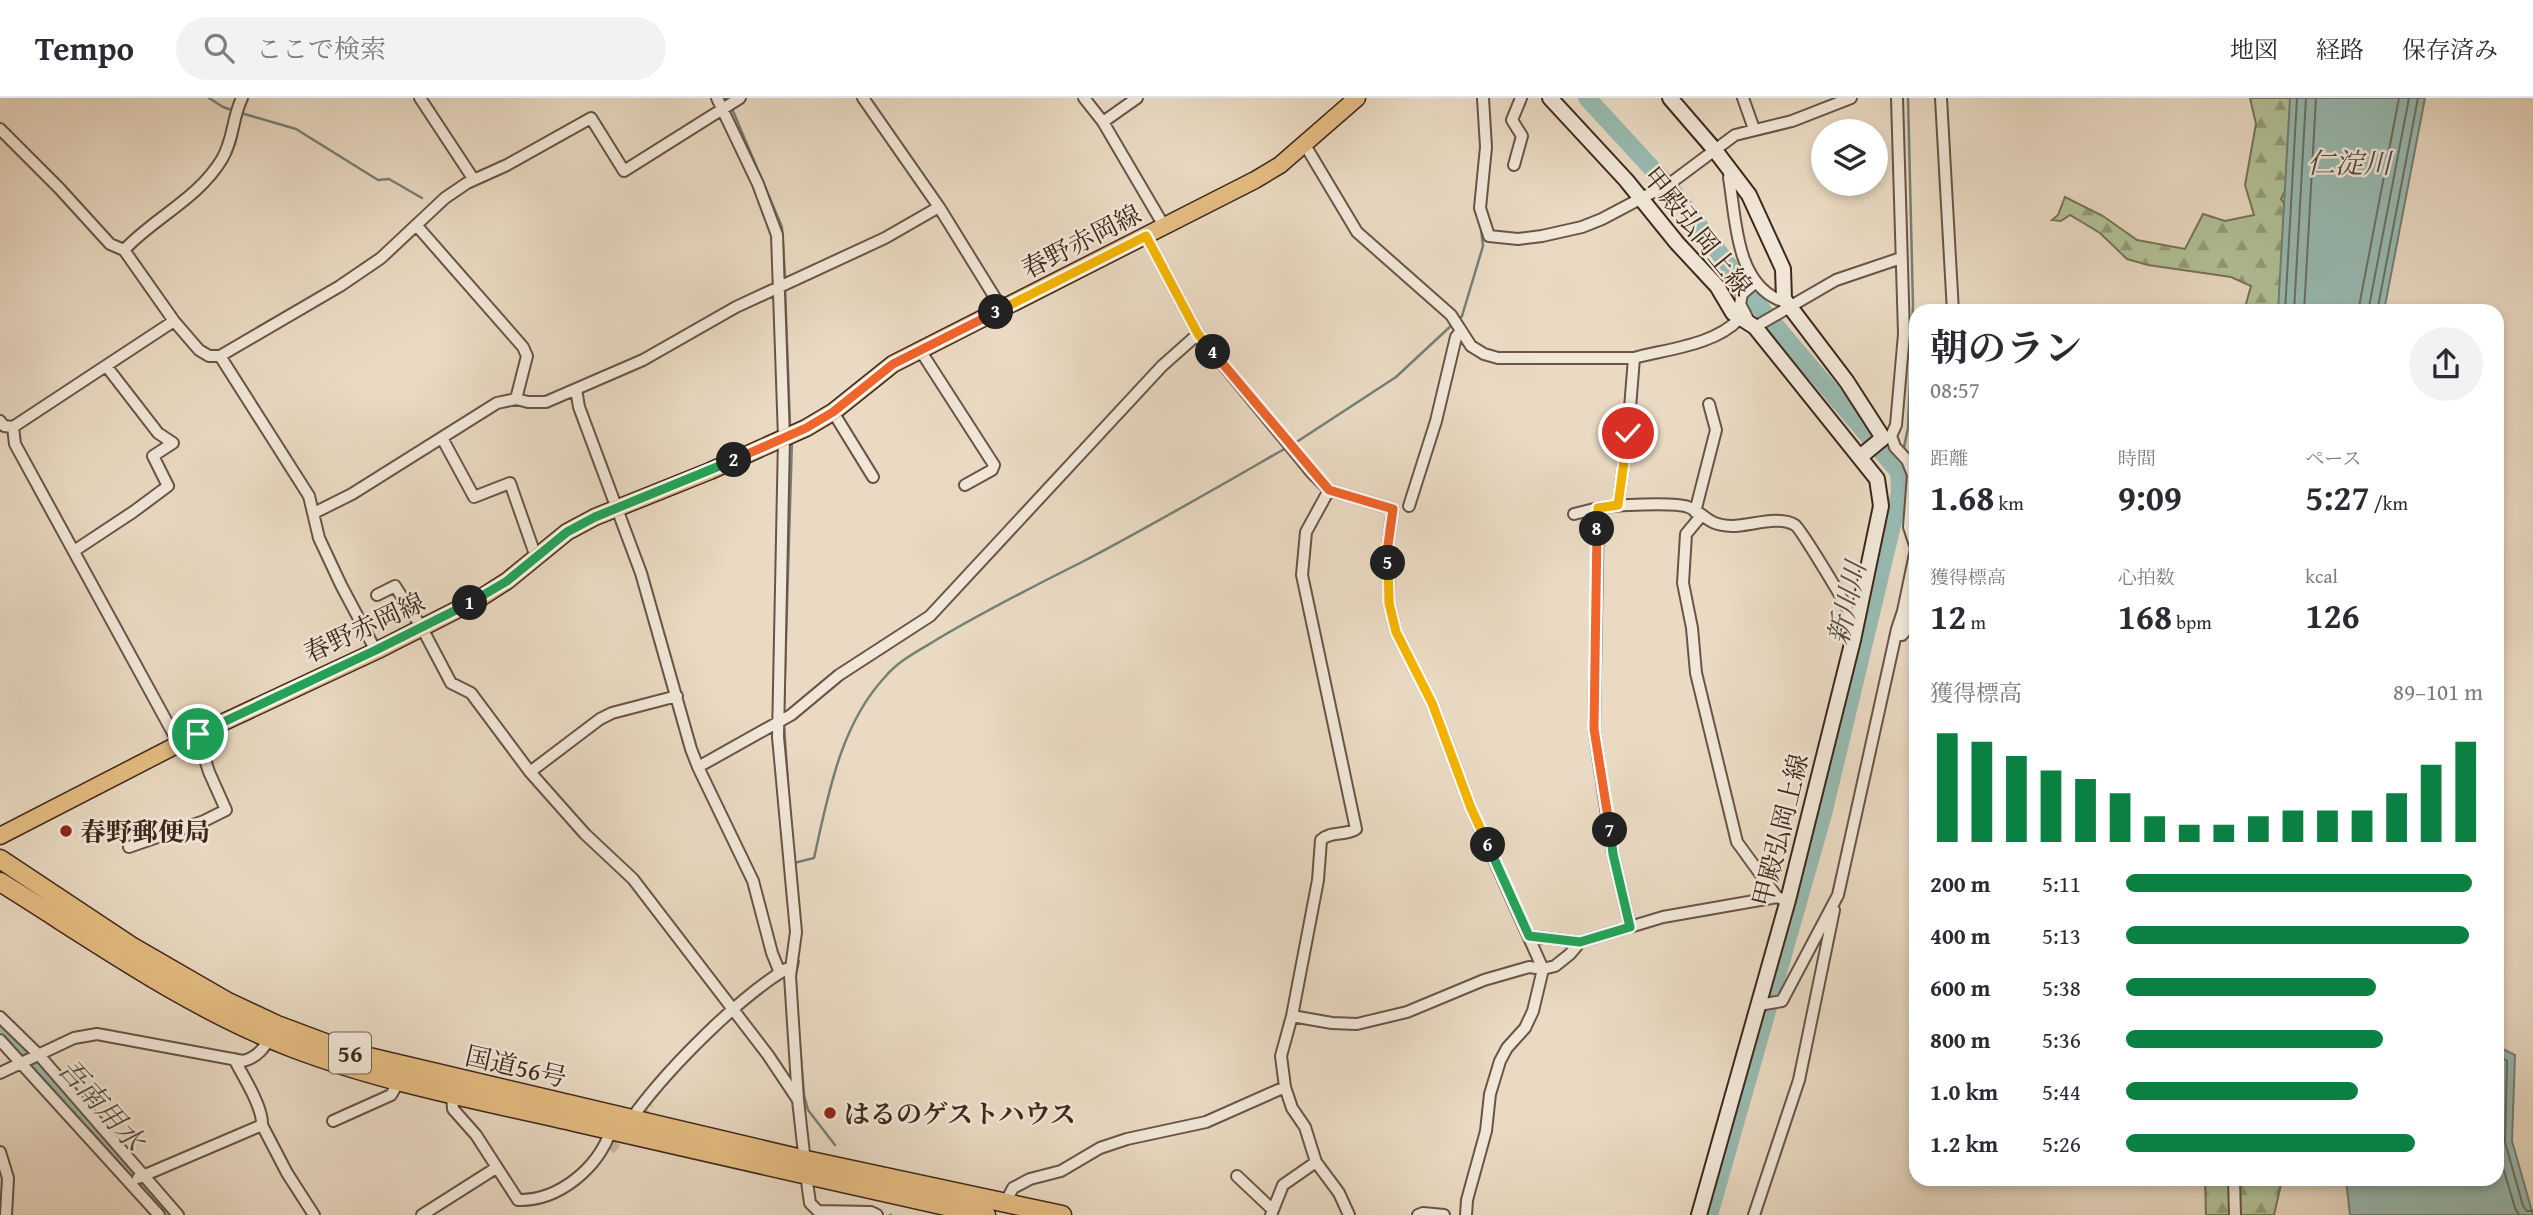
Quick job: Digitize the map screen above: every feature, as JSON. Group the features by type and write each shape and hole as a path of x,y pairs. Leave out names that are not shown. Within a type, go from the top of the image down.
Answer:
{"highway":[{"name":"国道56号","path":"0,859 141,953 228,1002 273,1032 345,1067 611,1130 1006,1201 1062,1215"},
{"name":"国道56号","path":"0,882 169,988 221,1016 352,1053 635,1120 986,1215"}],"main road":[{"name":"春野赤岡線","path":"2,831 482,597 507,581 567,532 806,428 833,412 893,364 920,349 1280,166 1357,98"},
{"name":"甲殿弘岡上線","path":"1550,98 1626,180 1717,286 1757,321 1877,480 1881,506 1853,640 1783,899 1759,1005 1699,1215"},
{"name":"甲殿弘岡上線","path":"1671,98 1749,195 1783,269 1787,303"},
{"path":"1787,303 1887,437 1860,457"}],"street":[{"path":"420,98 474,180"},
{"path":"0,129 110,244 124,250 174,321 199,350 209,356 220,356 381,258 445,198 591,118 624,171 720,103 740,98"},
{"path":"863,98 940,207 1002,309"},
{"path":"1084,98 1103,122 1164,226"},
{"path":"1103,122 1137,98"},
{"path":"1483,98 1486,148 1480,208 1489,236 1518,239 1582,226 1672,182 1735,135 1792,121 1851,98"},
{"path":"1514,165 1522,136 1512,120 1521,98"},
{"path":"1743,98 1754,129"},
{"path":"1897,98 1903,334 1896,425 1887,437 1909,465"},
{"path":"1941,98 1953,304"},
{"path":"720,103 777,235 784,438 778,737 796,932 790,976 798,1100 810,1203 818,1211 872,1214"},
{"path":"124,250 203,184 231,143 238,106"},
{"path":"1305,145 1357,232 1451,315 1471,346 1498,358 1634,358 1708,338 1730,328 1757,321 1787,303 1836,281 1901,258"},
{"path":"1730,169 1729,178 1741,252 1748,269 1749,288 1740,304 1757,321"},
{"path":"314,513 352,494 497,403 516,398 528,402 546,402 643,360 736,307 885,237 940,207"},
{"path":"416,226 523,347 527,356 516,398"},
{"path":"1146,236 1198,334 1285,441 1329,490 1393,509 1388,545 1388,591 1396,632 1432,703 1471,808 1543,969 1533,1011 1525,1028 1500,1060 1490,1094 1486,1131 1467,1200 1466,1215"},
{"path":"1749,288 1787,303"},
{"path":"0,421 4,426 13,427 174,321"},
{"path":"1409,506 1436,421 1460,329"},
{"path":"698,767 790,715 839,675 930,616 1162,366 1198,334"},
{"path":"920,349 994,465 992,470 965,485"},
{"path":"220,356 309,496 319,538 376,650"},
{"path":"1618,505 1628,433 1634,358"},
{"path":"74,551 168,486 153,456 173,443 158,433 107,367"},
{"path":"576,389 579,407 641,573 698,767 753,881 769,943 780,973"},
{"path":"1709,404 1716,430 1698,514 1686,534 1683,583 1692,628 1696,673 1737,842 1783,899"},
{"path":"833,412 873,477"},
{"path":"13,427 15,444 179,744"},
{"path":"442,438 474,497 510,484 536,557"},
{"path":"1329,490 1306,532 1302,575 1356,829 1350,833 1325,836 1321,840 1318,880 1282,1056 1285,1087 1292,1108 1305,1127 1316,1162 1339,1193 1349,1215"},
{"path":"1574,513 1618,505 1687,507 1710,523 1731,526 1781,521 1796,525 1806,536 1833,587 1843,598 1848,612 1846,633 1853,640"},
{"path":"1598,508 1594,729 1613,854 1630,927"},
{"path":"1754,1215 1799,1080 1909,578"},
{"path":"377,595 395,586 422,628 451,682 471,694 530,772 584,834 633,879 798,1100"},
{"path":"1897,629 1902,635 1909,625"},
{"path":"530,772 600,719 612,713 677,696"},
{"path":"129,847 204,821 226,810 209,772 197,734"},
{"path":"1759,1005 1782,1001 1837,897"},
{"path":"1529,936 1580,942 1663,917 1783,899"},
{"path":"1292,1016 1357,1024 1407,1012 1484,980 1529,967 1543,969 1555,966 1580,942"},
{"path":"635,1120 637,1111 672,1069 733,1010 792,966"},
{"path":"0,1017 31,1059 159,1215"},
{"path":"0,1073 74,1038 97,1034 243,1061 253,1058 263,1050 273,1032"},
{"path":"0,1040 31,1059 178,1215"},
{"path":"234,1059 257,1105 262,1125 287,1173 314,1215"},
{"path":"650,1104 674,1075 672,1069"},
{"path":"333,1121 391,1095 400,1080"},
{"path":"1006,1201 1013,1188 1030,1179 1061,1171 1100,1148 1127,1139 1206,1122 1285,1087"},
{"path":"452,1094 453,1109 477,1135 518,1200 531,1200 570,1185 583,1173 607,1141 611,1130"},
{"path":"130,1182 262,1125"},
{"path":"583,1173 610,1150"},
{"path":"0,1152 8,1178 6,1215"},
{"path":"1237,1176 1271,1212 1283,1185 1316,1162"},
{"path":"422,1215 496,1168"},
{"path":"2234,1186 2235,1215"},
{"path":"1418,1215 1444,1215"}],"green space":[{"path":"2250,98 2294,98 2290,181 2281,199 2294,217 2287,304 2246,304 2251,286 2231,277 2148,265 2127,259 2100,233 2070,215 2061,221 2052,220 2058,215 2065,197 2103,216 2137,240 2185,249 2203,214 2225,221 2254,215 2245,185 2256,124"},
{"path":"2205,1186 2281,1186 2274,1215 2206,1215"}],"water":[{"name":"仁淀川","path":"2290,98 2425,98 2385,304 2278,304"},
{"path":"2504,1050 2515,1055 2512,1141 2533,1215 2350,1215 2347,1186 2504,1186"}],"waterway":[{"path":"209,98 235,111"},
{"name":"新川川","path":"1587,98 1671,189 1763,311 1899,472 1900,492 1823,814 1709,1215"},
{"path":"1908,98 1913,304"},
{"path":"733,111 782,227 785,277"},
{"path":"241,113 296,129 378,180 389,179 422,198"},
{"path":"1459,319 1483,246 1481,228"},
{"path":"785,288 790,425"},
{"path":"1292,445 1396,377 1454,323"},
{"path":"1903,452 1909,403"},
{"path":"784,706 792,440"},
{"path":"794,863 814,858 831,786 846,739 870,696 897,665 976,617 1133,534 1286,448"},
{"path":"1899,472 1902,458"},
{"path":"784,725 790,812"},
{"path":"795,978 799,961"},
{"name":"吾南用水","path":"0,1024 171,1215"},
{"path":"800,1047 808,1110 835,1145"}],"tunnel":[{"path":"610,1150 650,1104"}],"place":[{"name":"春野郵便局","path":"66,831"},
{"name":"はるのゲストハウス","path":"830,1113"}],"route":[{"path":"198,734 482,597 507,581 567,532 595,517 665,490 806,428 833,412 893,364 1146,236 1198,334 1312,473 1329,490 1393,509 1388,545 1389,603 1396,632 1432,703 1471,808 1529,936 1580,942 1630,927 1613,854 1594,729 1598,508 1618,505 1628,433"}]}
